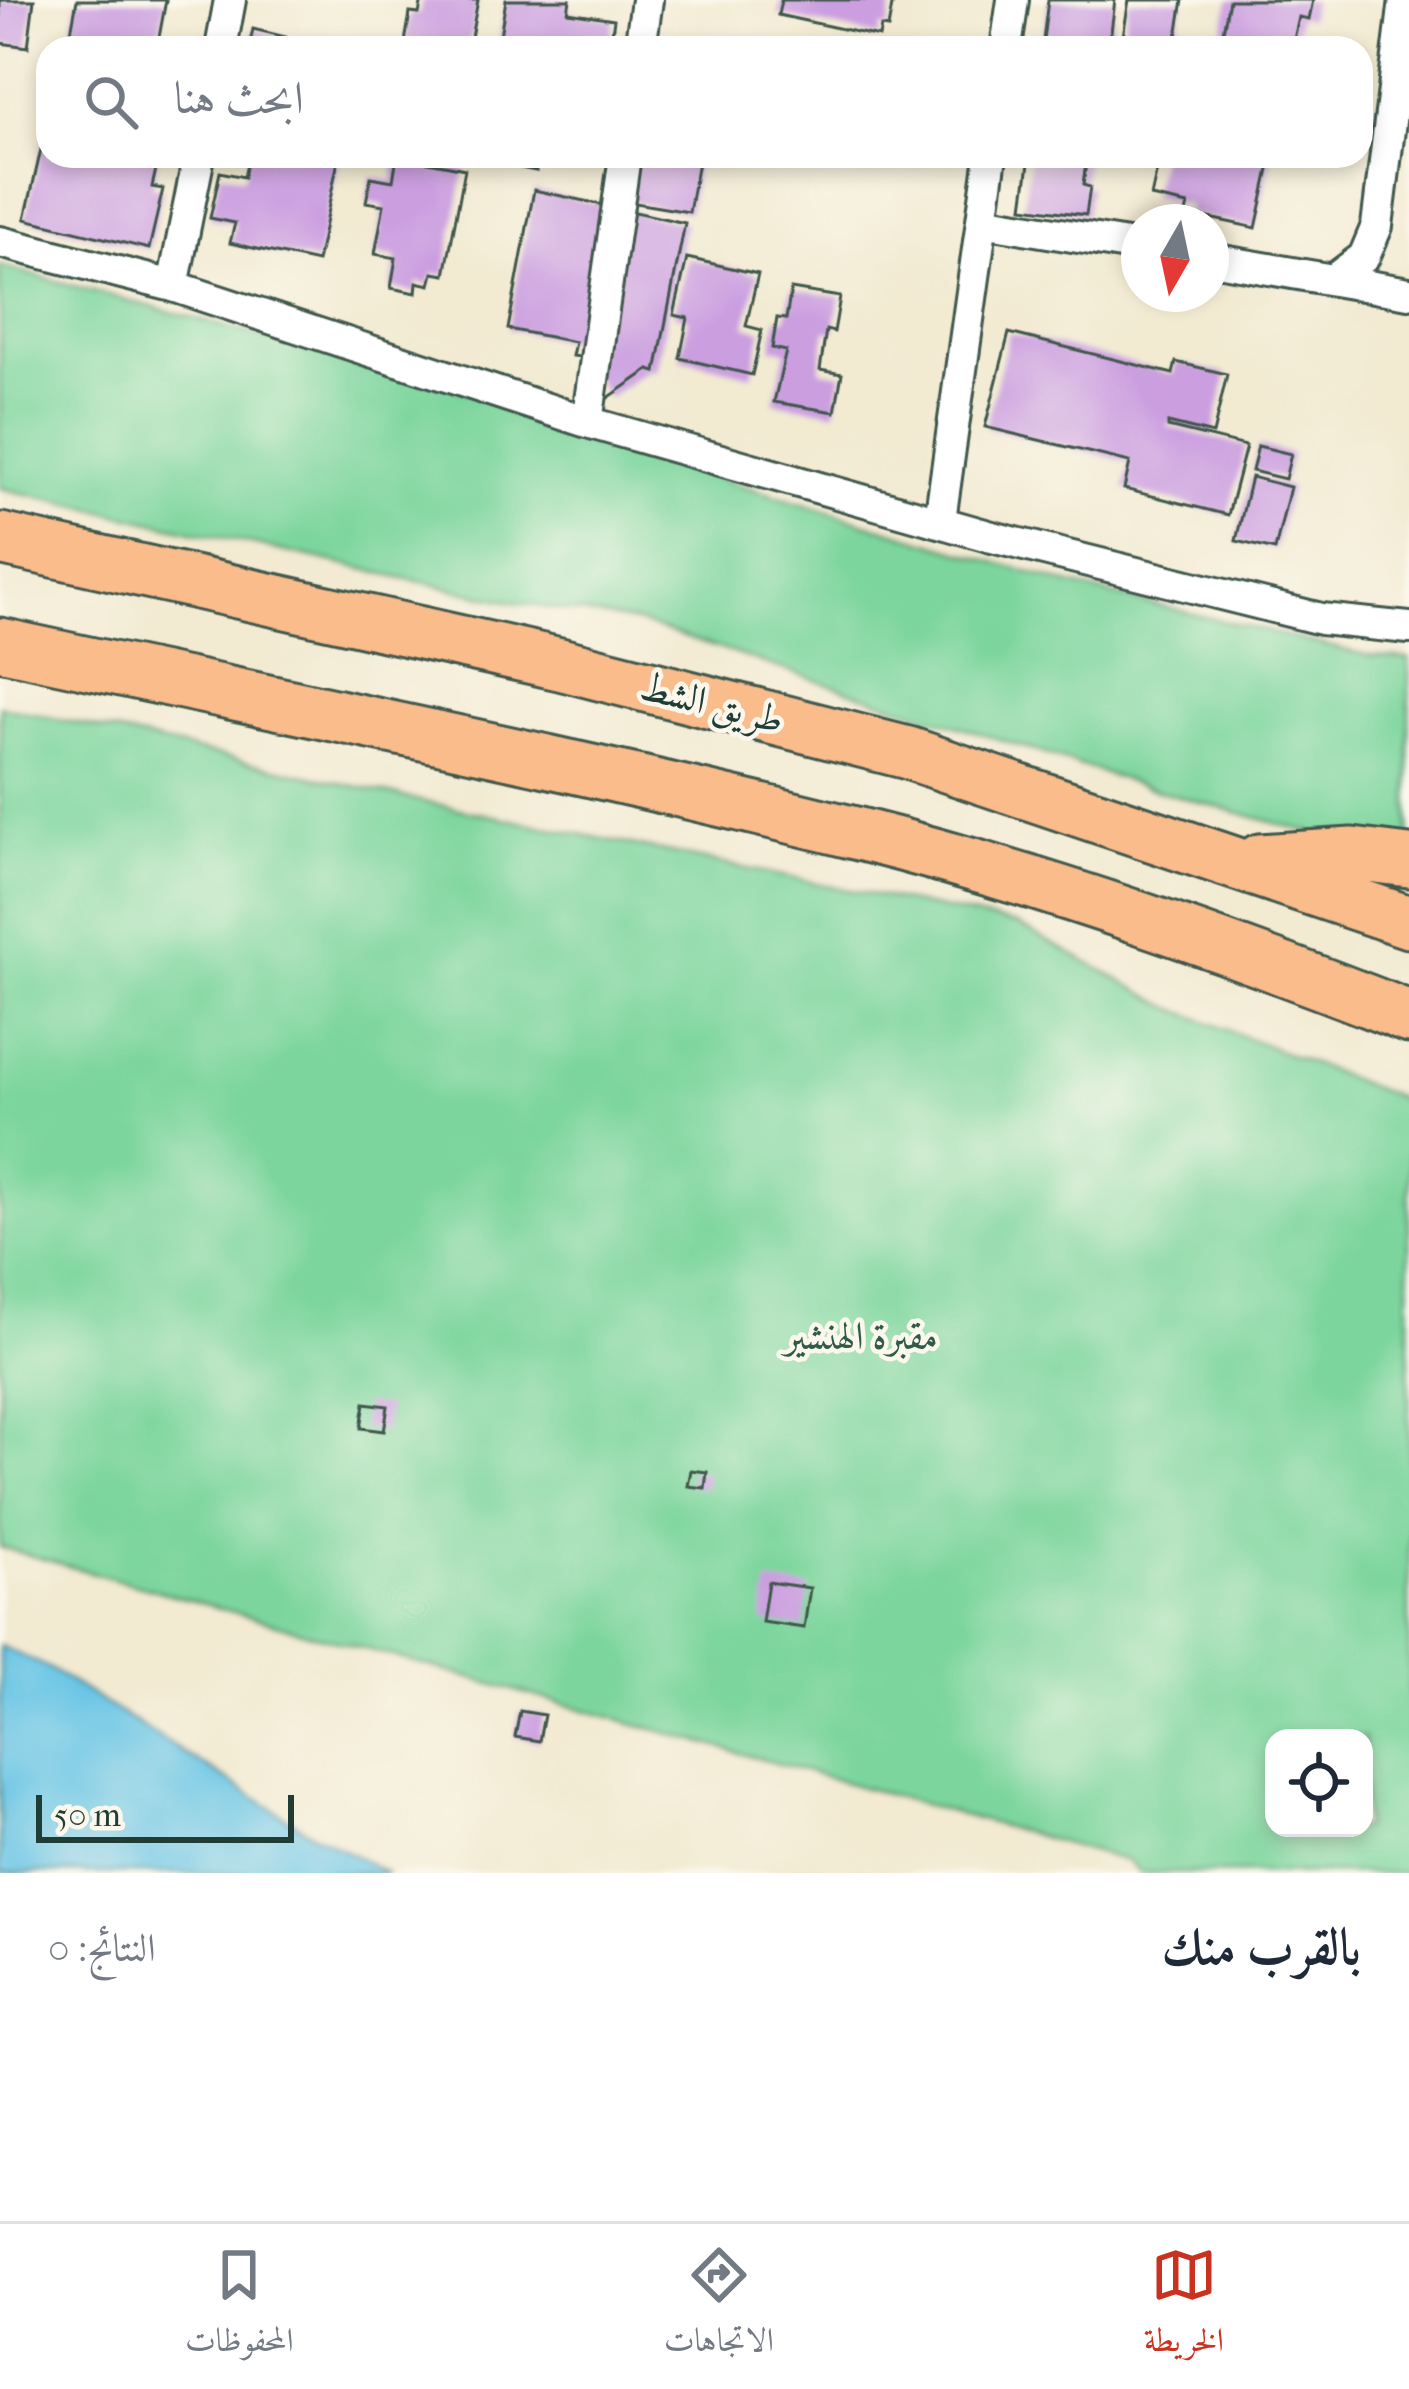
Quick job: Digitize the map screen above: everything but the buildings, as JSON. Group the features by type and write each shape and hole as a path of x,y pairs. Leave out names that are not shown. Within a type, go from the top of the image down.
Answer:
{"highway":[{"name":"طريق الشط","path":"0,539 560,664 908,754 1409,922"},
{"path":"0,644 862,835 1200,936 1409,1017"},
{"path":"1236,862 1352,854 1409,861"}],"street":[{"path":"222,36 230,0"},
{"path":"642,36 647,0"},
{"path":"1008,36 1013,0"},
{"path":"1333,280 1364,257 1377,226 1405,0"},
{"path":"172,286 197,168"},
{"path":"587,422 623,168"},
{"path":"940,520 989,168"},
{"path":"982,221 1121,245"},
{"path":"0,242 172,286 587,422 992,537 1321,619 1409,628"},
{"path":"1229,263 1409,292"}],"green space":[{"path":"0,266 483,396 730,482 1071,585 1370,656 1409,659 1409,841 1320,835 1156,790 637,622 502,600 0,488"},
{"name":"مقبرة الهنشير","path":"0,706 421,801 1018,925 1172,1008 1409,1102 1409,1873 1140,1873 1127,1861 0,1547"}],"water":[{"path":"0,1646 47,1667 305,1829 387,1873 0,1873"}]}
